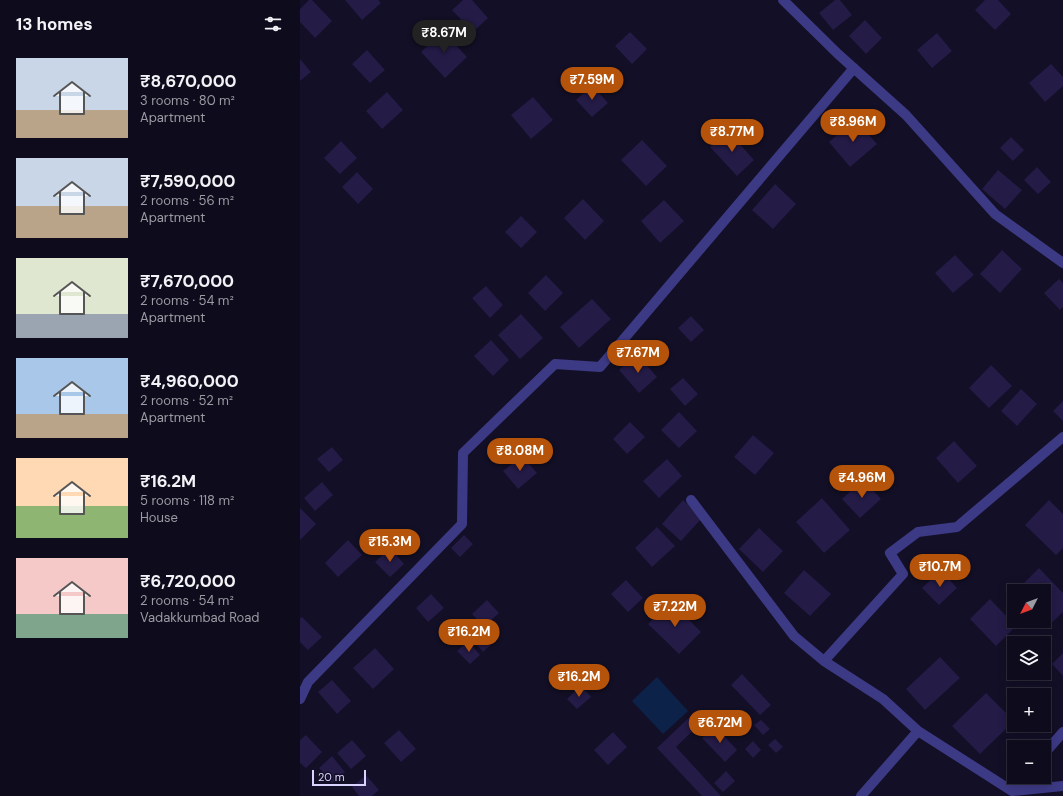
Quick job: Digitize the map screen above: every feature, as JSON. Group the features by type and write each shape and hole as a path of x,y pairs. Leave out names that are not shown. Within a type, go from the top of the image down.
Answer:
{"street":[{"path":"783,0 906,115 995,214 1063,263"},
{"path":"300,699 308,682 462,524 462,453 555,364 600,367 854,68"},
{"path":"824,661 903,574 890,553 918,532 957,527 1063,437"},
{"path":"691,500 794,636 824,661 883,699 918,731 1012,791 1063,786"},
{"path":"861,796 918,731"},
{"path":"1051,746 1063,732"},
{"path":"1012,791 1018,784"}],"water":[{"path":"657,677 688,711 663,734 632,701"}],"building":[{"path":"309,0 312,0 332,21 315,38 300,22 300,9"},
{"path":"345,0 378,0 381,3 362,20"},
{"path":"463,0 472,0 488,18 473,32 452,10"},
{"path":"835,0 840,0 852,15 833,30 819,13"},
{"path":"985,0 998,0 1011,14 995,30 975,10"},
{"path":"865,20 882,38 866,54 849,36"},
{"path":"443,31 467,57 445,78 421,52"},
{"path":"630,32 647,49 632,64 615,46"},
{"path":"937,33 952,51 932,68 917,50"},
{"path":"367,50 385,70 370,83 352,64"},
{"path":"300,59 311,72 300,81"},
{"path":"1051,64 1063,77 1063,86 1045,102 1029,83"},
{"path":"592,85 608,103 592,117 576,100"},
{"path":"387,92 403,110 382,129 366,111"},
{"path":"533,97 553,120 531,139 511,115"},
{"path":"855,119 877,144 850,167 829,142"},
{"path":"728,131 754,160 737,176 710,147"},
{"path":"1011,137 1024,150 1013,161 1000,148"},
{"path":"642,140 667,166 646,186 621,160"},
{"path":"341,141 357,158 340,174 324,158"},
{"path":"1037,167 1051,182 1038,194 1024,180"},
{"path":"998,170 1022,190 1005,209 982,189"},
{"path":"357,172 373,189 358,204 342,187"},
{"path":"775,184 796,204 773,229 752,210"},
{"path":"583,199 604,221 585,240 564,218"},
{"path":"664,200 684,221 660,243 641,221"},
{"path":"521,216 537,232 521,248 505,232"},
{"path":"1002,250 1022,269 1000,293 980,274"},
{"path":"955,255 974,275 953,293 935,273"},
{"path":"546,275 563,293 545,311 528,293"},
{"path":"1059,279 1063,283 1063,307 1060,310 1044,293"},
{"path":"486,286 503,305 490,318 472,298"},
{"path":"592,299 611,319 579,348 560,327"},
{"path":"521,314 543,338 520,359 498,335"},
{"path":"691,316 704,330 691,342 678,328"},
{"path":"491,340 509,360 493,376 474,356"},
{"path":"637,354 657,377 639,393 619,370"},
{"path":"991,365 1012,386 989,408 969,388"},
{"path":"683,378 698,394 685,406 670,389"},
{"path":"1021,389 1037,404 1017,426 1001,411"},
{"path":"1063,401 1063,421 1053,411"},
{"path":"679,412 697,431 679,448 661,430"},
{"path":"630,422 645,437 627,454 613,439"},
{"path":"753,435 774,453 755,475 734,457"},
{"path":"954,441 977,466 958,483 936,458"},
{"path":"332,447 343,460 329,472 317,459"},
{"path":"522,456 537,473 518,489 503,471"},
{"path":"667,459 682,476 659,498 643,481"},
{"path":"863,479 881,499 860,518 842,499"},
{"path":"322,482 333,495 315,511 304,498"},
{"path":"822,498 850,530 824,553 796,522"},
{"path":"683,500 702,518 681,541 662,524"},
{"path":"1049,500 1063,514 1063,548 1056,555 1025,525"},
{"path":"300,508 316,524 300,540"},
{"path":"657,527 675,546 652,567 635,548"},
{"path":"759,528 783,551 763,572 739,549"},
{"path":"464,535 473,544 460,557 451,548"},
{"path":"348,540 362,555 338,577 325,563"},
{"path":"390,548 404,564 390,577 375,562"},
{"path":"1039,568 1063,593 1063,612 1051,623 1051,584 1023,584"},
{"path":"804,570 831,594 810,616 784,593"},
{"path":"941,570 957,588 939,605 922,588"},
{"path":"626,580 643,598 628,612 611,594"},
{"path":"431,594 444,608 428,622 416,608"},
{"path":"990,599 1007,617 1007,628 1014,628 996,646 970,619"},
{"path":"487,600 499,613 484,627 472,614"},
{"path":"671,602 701,632 679,654 648,624"},
{"path":"302,617 322,637 308,650 300,642 300,618"},
{"path":"487,632 495,641 483,652 475,643"},
{"path":"468,641 480,655 470,664 457,651"},
{"path":"375,648 394,669 373,689 353,668"},
{"path":"1063,653 1063,676 1052,664"},
{"path":"940,657 960,678 925,710 906,689"},
{"path":"742,674 771,705 760,715 731,685"},
{"path":"332,680 351,701 337,714 318,692"},
{"path":"581,686 591,697 577,709 567,699"},
{"path":"986,693 1007,714 1007,728 980,754 952,726"},
{"path":"696,711 704,720 676,747 721,796 702,796 657,748"},
{"path":"761,720 770,729 763,735 754,725"},
{"path":"715,726 737,750 725,762 702,738"},
{"path":"399,730 416,749 401,762 384,743"},
{"path":"613,732 627,747 608,765 594,750"},
{"path":"306,735 322,752 306,768 300,763 300,740"},
{"path":"775,739 783,747 776,753 768,745"},
{"path":"352,740 366,756 351,769 337,753"},
{"path":"753,741 761,750 753,758 745,749"},
{"path":"332,756 345,772 332,783 319,768"},
{"path":"726,771 735,781 723,792 714,783"},
{"path":"366,775 379,790 372,796 359,796 352,787"}]}
